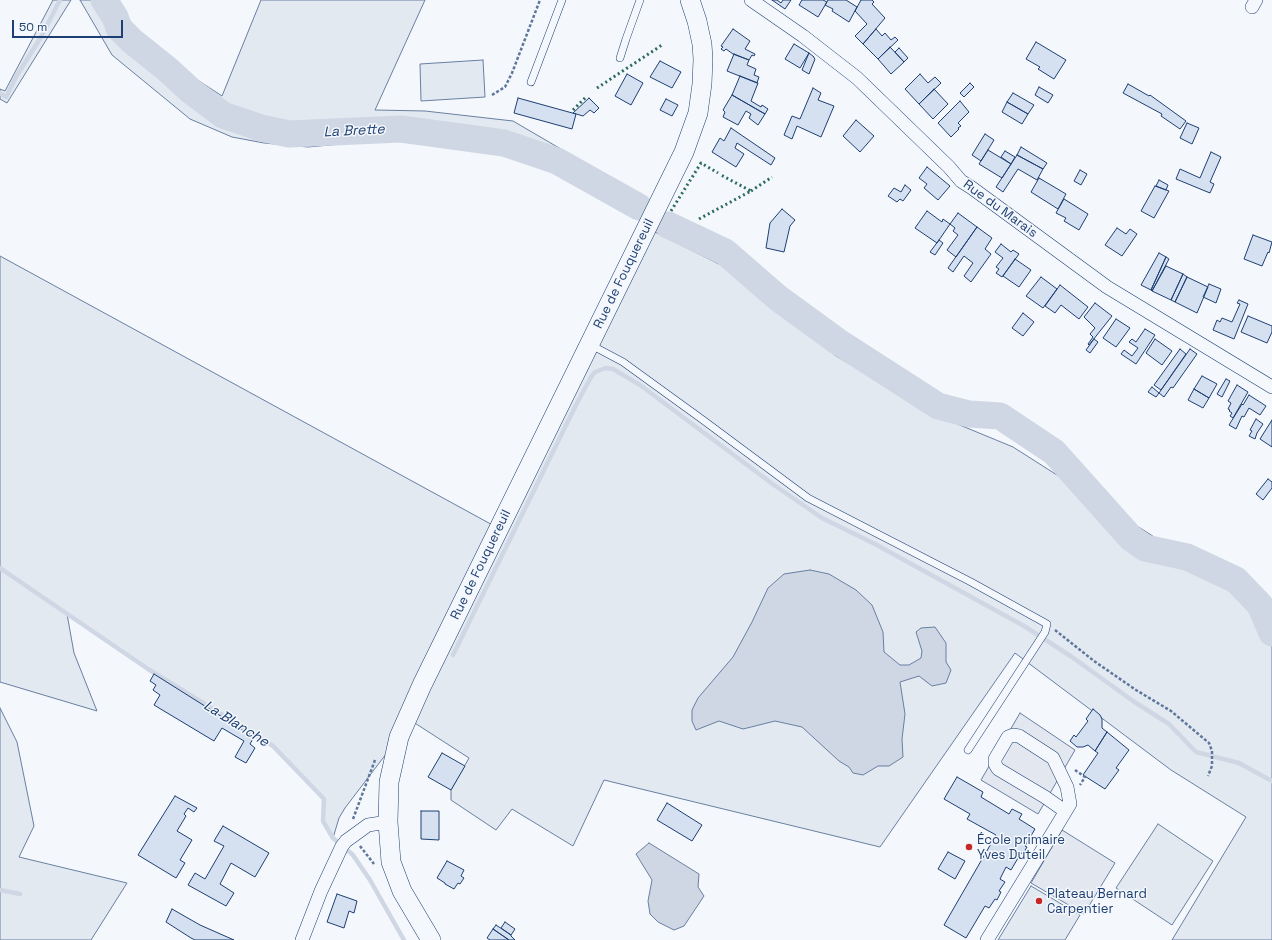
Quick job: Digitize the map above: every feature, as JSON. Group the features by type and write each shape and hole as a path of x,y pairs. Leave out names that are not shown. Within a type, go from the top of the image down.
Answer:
{"street":[{"name":"Rue de Fouquereuil","path":"431,940 402,891 391,862 388,822 389,782 399,737 589,344 684,152 698,113 702,84 703,59 702,44 697,21 690,0"},
{"name":"Rue du Marais","path":"751,0 803,36 857,78 949,167 961,181 1107,287 1271,381"},
{"path":"987,940 1070,804 1068,787 1053,758 1019,736 1013,735 1008,737 995,759 995,764 998,769 1045,797 1065,811"},
{"path":"302,940 321,891 338,853 346,841 368,825 388,822"}],"lane":[{"path":"531,82 562,0"},
{"path":"620,58 640,0"},
{"path":"589,344 623,362 808,498 971,582 1047,624 1045,632 968,750"}],"path":[{"path":"492,95 505,87 512,73 540,0"},
{"path":"1047,624 1094,661 1136,690 1171,711 1209,743 1212,751 1212,766 1208,776"}],"shaded area":[{"path":"53,0 71,0 7,103 0,99 0,89 5,91"},
{"path":"80,0 114,0 117,7 140,33 187,73 222,96 261,0 425,0 375,110 425,111 513,121 643,197 632,215 562,177 507,151 406,140 373,141 308,147 264,143 232,137 190,119 112,55"},
{"path":"483,60 485,97 421,101 420,64"},
{"path":"647,228 729,269 836,356 938,416 1013,447 1272,612 1272,940 1172,940 1246,817 1171,770 1015,653 880,847 604,780 573,846 512,809 496,830 451,800 451,790 469,758 407,718 399,737 345,808 339,818 333,838 323,821 324,798 273,746 154,674 67,614 74,653 97,711 0,682 0,256 498,528"},
{"path":"810,570 829,574 856,590 872,605 883,632 884,652 900,665 909,665 921,658 922,651 916,632 921,628 935,627 946,643 946,662 951,670 946,683 932,686 919,676 900,682 905,714 902,739 903,757 889,766 878,766 863,775 853,773 849,767 839,761 802,727 775,721 743,729 719,721 696,730 692,721 692,710 698,698 733,657 768,588 784,574"},
{"path":"0,708 17,742 34,826 19,857 127,883 91,940 0,940"},
{"path":"1020,713 1075,750 1038,814 981,780"},
{"path":"1158,824 1213,861 1172,925 1116,888"},
{"path":"1062,830 1115,863 1084,914 1031,883"},
{"path":"649,843 699,874 698,887 704,896 684,926 674,930 658,922 650,914 648,901 652,880 636,854"},
{"name":"Plateau Bernard Carpentier","path":"1031,886 1080,915 1065,940 998,940"}],"building":[{"path":"772,0 777,0 781,3 783,0 791,0 785,9"},
{"path":"802,0 823,0 827,2 818,17 799,5"},
{"path":"828,0 846,0 857,7 849,22 832,11 833,9 825,5"},
{"path":"861,0 872,0 874,2 872,4 885,18 863,44 855,36 867,24 855,11"},
{"path":"733,29 750,41 745,49 755,54 754,56 752,55 749,60 733,54 726,49 724,51 721,49 723,47 721,46"},
{"path":"876,29 882,36 885,33 891,40 895,37 898,40 878,59 863,44"},
{"path":"1036,42 1066,60 1054,79 1038,69 1040,67 1026,59"},
{"path":"794,44 809,53 800,68 785,59"},
{"path":"890,47 904,62 891,74 878,59"},
{"path":"899,48 908,58 904,62 895,52"},
{"path":"809,53 815,59 809,74 802,70"},
{"path":"734,54 749,60 747,65 756,69 754,75 759,77 757,83 727,71"},
{"path":"660,61 681,72 672,88 650,77"},
{"path":"627,74 643,83 631,105 615,96"},
{"path":"920,74 928,83 935,77 941,83 919,104 905,89"},
{"path":"740,76 758,83 751,101 768,109 765,114 732,95"},
{"path":"970,83 974,87 964,97 960,93"},
{"path":"1128,84 1149,96 1150,95 1186,121 1180,129 1161,116 1162,114 1123,93"},
{"path":"1039,87 1053,95 1048,103 1035,95"},
{"path":"813,88 821,93 818,100 834,106 821,137 797,126 792,139 784,135 792,116 800,119"},
{"path":"934,89 948,104 933,119 919,104"},
{"path":"1013,93 1034,105 1028,114 1007,102"},
{"path":"732,95 765,114 758,125 749,118 751,114 746,111 738,125 723,117 725,112 723,110"},
{"path":"518,98 576,114 572,129 514,113"},
{"path":"589,98 599,108 594,113 590,110 583,116 573,113"},
{"path":"666,99 678,105 672,116 660,110"},
{"path":"960,101 969,112 958,123 961,126 951,137 938,123"},
{"path":"1007,102 1028,114 1022,124 1002,112"},
{"path":"856,120 874,136 860,152 843,136"},
{"path":"1187,123 1199,128 1192,144 1180,138"},
{"path":"731,128 775,158 771,165 737,143 735,148 744,154 736,167 712,152 720,138 724,141"},
{"path":"985,134 994,140 981,161 972,155"},
{"path":"1021,147 1047,163 1043,169 1017,155"},
{"path":"988,150 1011,164 1002,178 979,164"},
{"path":"1005,151 1015,157 1011,164 1001,157"},
{"path":"1211,152 1221,157 1210,182 1214,184 1210,193 1176,179 1180,169 1200,178"},
{"path":"1017,155 1043,169 1037,180 1018,169 1003,192 996,187"},
{"path":"927,167 950,186 938,200 924,188 927,184 919,178"},
{"path":"1080,170 1087,174 1081,185 1074,181"},
{"path":"1039,178 1066,194 1058,209 1031,192"},
{"path":"1159,180 1168,185 1166,190 1156,186"},
{"path":"905,185 911,190 903,201 900,199 897,202 888,196 894,188 901,192"},
{"path":"1155,186 1169,191 1154,218 1141,211"},
{"path":"1064,199 1088,214 1079,230 1064,221 1066,218 1056,213"},
{"path":"782,209 795,220 790,226 784,252 766,248 770,223"},
{"path":"927,211 942,222 943,219 950,224 937,243 915,228"},
{"path":"958,213 977,227 956,257 947,250 958,235 953,231 955,228 950,224"},
{"path":"977,227 992,238 985,249 991,254 971,282 964,276 973,263 964,256 953,272 948,268"},
{"path":"1117,228 1126,234 1130,229 1137,234 1122,256 1105,245"},
{"path":"1253,235 1272,242 1269,253 1268,252 1262,266 1244,259"},
{"path":"939,240 943,243 935,255 930,252"},
{"path":"1001,244 1011,252 1013,250 1019,254 1002,277 996,273 999,269 996,267 1003,258 995,252"},
{"path":"1159,253 1166,257 1151,290 1141,285"},
{"path":"1166,257 1169,259 1152,291 1151,290"},
{"path":"1015,259 1031,270 1019,287 1003,276"},
{"path":"1166,266 1183,274 1171,300 1152,291"},
{"path":"1183,274 1187,277 1175,302 1171,300"},
{"path":"1041,277 1057,289 1043,308 1026,296"},
{"path":"1187,277 1208,287 1197,313 1175,302"},
{"path":"1209,284 1221,289 1216,303 1203,297"},
{"path":"1060,285 1088,307 1079,319 1061,305 1055,313 1045,306"},
{"path":"1239,300 1248,304 1234,339 1213,330 1217,320 1220,322 1222,318 1232,322 1240,304 1237,303"},
{"path":"1095,303 1112,316 1089,345 1088,344 1093,337 1090,334 1095,328 1084,317"},
{"path":"1023,313 1034,322 1023,336 1012,328"},
{"path":"1248,316 1272,326 1272,332 1267,343 1241,332"},
{"path":"1116,319 1130,328 1116,347 1103,338"},
{"path":"1145,329 1155,335 1136,364 1121,354 1124,350 1132,356 1138,348 1129,342 1132,339 1136,342"},
{"path":"1094,339 1098,342 1090,353 1086,350"},
{"path":"1155,339 1172,351 1162,365 1146,353"},
{"path":"1180,349 1186,354 1161,390 1154,385"},
{"path":"1190,349 1197,354 1173,388 1171,387 1164,397 1159,393"},
{"path":"1202,376 1217,384 1209,398 1194,389"},
{"path":"1226,379 1230,381 1222,397 1217,394"},
{"path":"1237,385 1248,392 1233,418 1230,416 1232,413 1228,409 1231,403 1228,401"},
{"path":"1152,387 1159,393 1156,397 1148,392"},
{"path":"1194,389 1209,398 1203,408 1188,400"},
{"path":"1249,395 1266,406 1260,415 1249,408 1244,417 1242,416 1236,429 1229,425"},
{"path":"1256,419 1263,424 1255,439 1249,436 1252,431 1250,430"},
{"path":"1272,420 1272,447 1260,439"},
{"path":"1268,479 1272,482 1272,488 1263,500 1256,494"},
{"path":"154,674 254,737 250,744 255,748 246,763 235,757 244,741 222,728 214,741 154,705 160,695 153,690 156,685 150,681"},
{"path":"1093,709 1100,715 1102,719 1102,728 1107,732 1095,751 1088,745 1077,747 1070,741 1074,735 1076,737 1088,721 1086,719"},
{"path":"1107,732 1129,750 1116,768 1119,770 1105,789 1083,775 1098,753 1095,751"},
{"path":"442,753 465,766 451,790 428,777"},
{"path":"957,777 983,792 981,797 1009,814 1012,809 1022,814 1019,819 1035,829 1025,846 1027,847 1023,854 1021,853 1011,870 1006,867 1000,879 1005,882 999,891 1001,892 997,900 995,899 989,908 985,906 966,938 944,925 996,835 967,819 970,814 944,799"},
{"path":"175,796 197,808 194,812 188,808 184,814 186,816 177,831 192,840 180,860 185,863 176,878 138,855"},
{"path":"667,803 702,825 692,841 657,820"},
{"path":"421,811 439,811 439,840 421,839"},
{"path":"223,826 269,853 255,877 231,863 220,884 234,893 226,906 188,885 195,873 205,879 224,846 214,841"},
{"path":"948,852 965,861 955,879 938,869"},
{"path":"447,861 464,870 461,876 464,878 454,889 437,878"},
{"path":"337,894 357,901 354,913 349,911 344,928 327,922"},
{"path":"172,909 200,925 234,940 195,940 191,938 166,922"},
{"path":"505,922 515,929 511,935 501,928"},
{"path":"496,925 511,935 515,940 509,940 493,929"},
{"path":"493,929 509,940 490,940 487,938"}],"waterway":[{"path":"0,93 6,97 16,77 41,37 60,0"},
{"name":"La Brette","path":"104,0 115,17 119,28 132,41 167,69 191,91 223,115 261,128 289,134 401,129 504,143 557,161 639,207"},
{"path":"668,225 725,252 778,298 837,341 938,406 969,414 1000,416 1054,452 1131,538 1145,548 1187,557 1236,580 1260,605 1272,633"},
{"path":"453,655 591,377 595,372 606,368 613,369 640,385 774,485 822,518 875,544 1024,626 1072,657 1133,701 1169,724 1196,752 1239,763 1272,781"},
{"name":"La Blanche","path":"0,568 148,669 273,746 324,799 323,821 333,838 353,855 370,880 404,940"},
{"path":"0,890 20,894"}],"hedge":[{"path":"597,88 662,45"},
{"path":"573,110 587,96"},
{"path":"671,211 701,163 718,173"},
{"path":"699,219 751,191 721,175"},
{"path":"751,191 772,177"}],"place":[{"name":"École primaire Yves Duteil","path":"969,847"},
{"name":"Plateau Bernard Carpentier","path":"1039,901"}]}
